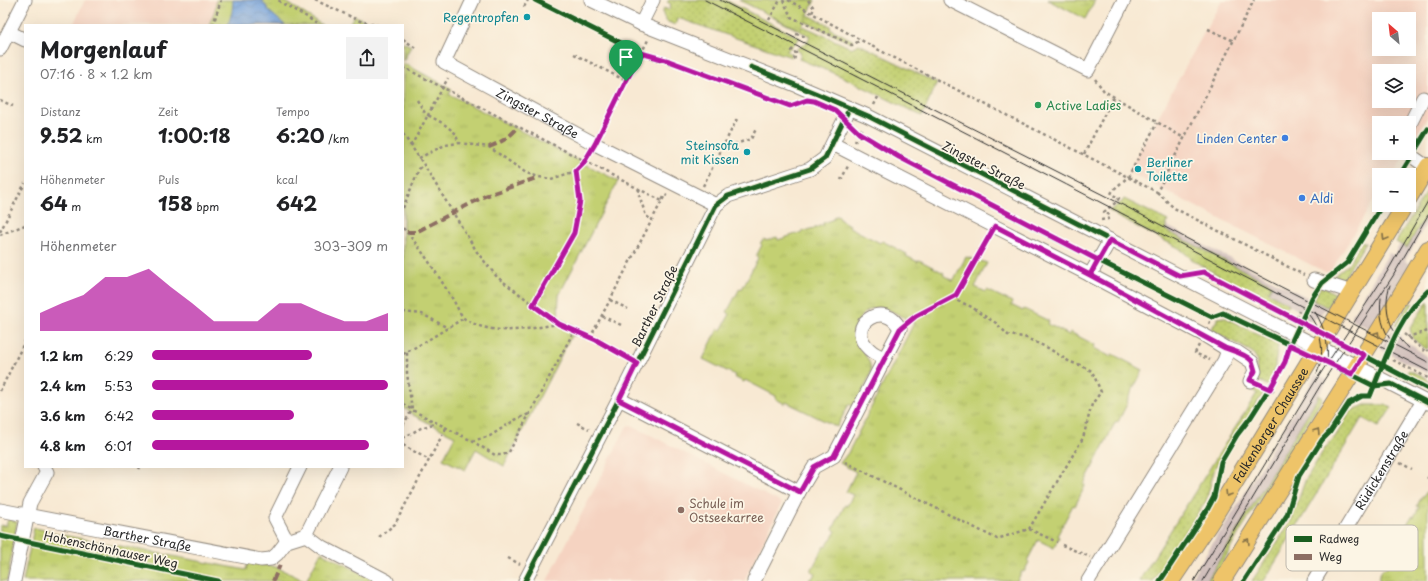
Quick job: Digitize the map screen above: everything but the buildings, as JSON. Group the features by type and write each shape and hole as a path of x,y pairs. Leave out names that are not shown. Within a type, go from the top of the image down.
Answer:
{"main road":[{"path":"1416,186 1428,166"},
{"name":"Falkenberger Chaussee","path":"1171,581 1210,523 1401,212"},
{"path":"1222,581 1386,321 1428,248"}],"street":[{"path":"0,49 25,0"},
{"path":"453,67 444,62 473,0"},
{"name":"Zingster Straße","path":"591,0 640,24 776,77 847,113 868,116 1356,367"},
{"path":"640,24 654,0"},
{"path":"950,0 1088,70 1124,0"},
{"path":"9,32 24,40"},
{"name":"Zingster Straße","path":"453,67 595,144 716,205"},
{"path":"1414,116 1423,98"},
{"path":"716,205 728,196 810,170 826,158 847,113"},
{"path":"833,144 1090,275 1204,335 1225,348 1237,352 1252,362 1255,371 1250,380"},
{"path":"1416,159 1428,166"},
{"name":"Barther Straße","path":"525,581 619,400 716,205"},
{"path":"1090,275 1110,240"},
{"path":"1314,280 1352,292"},
{"path":"754,581 814,467 834,456 885,358 900,329 898,323 893,319 884,315 874,316 869,318 862,325 860,333 861,339 870,351 885,358"},
{"path":"1088,581 1221,366 1227,353 1225,348"},
{"name":"Rüdickenstraße","path":"1349,525 1426,402 1356,367"},
{"path":"619,400 800,492"},
{"path":"14,581 30,503 47,472 45,468"},
{"path":"300,468 275,518 287,540 306,535 340,468"},
{"name":"Barther Straße","path":"0,510 261,560 271,559 278,554 287,540"},
{"path":"306,535 322,547 387,581"},
{"name":"Rüdickenstraße","path":"1314,581 1320,571"}],"path":[{"path":"213,24 221,0"},
{"path":"279,0 317,24"},
{"path":"315,0 360,21 373,24"},
{"path":"524,7 528,0"},
{"path":"769,20 780,0"},
{"path":"783,0 791,17 852,44 862,40"},
{"path":"788,0 862,40 1157,192 1174,208 1314,280"},
{"path":"808,0 814,8 812,13"},
{"path":"1157,192 1254,0"},
{"path":"1208,29 1234,41"},
{"path":"796,34 807,37 803,40"},
{"path":"404,40 417,48"},
{"path":"419,158 445,145 459,143 489,147 526,173 539,177 551,179 576,171 585,161 595,144 648,40"},
{"path":"634,49 648,55"},
{"path":"793,49 791,51 796,53 794,60"},
{"path":"574,54 626,81"},
{"path":"411,146 453,67"},
{"path":"404,68 662,201"},
{"path":"1104,91 1156,123 1184,138"},
{"path":"1084,154 1114,96"},
{"path":"841,180 853,154 853,146 878,97"},
{"path":"0,100 13,106"},
{"path":"417,100 425,113 456,133 459,143"},
{"path":"847,113 859,133 866,137"},
{"path":"698,196 737,119"},
{"path":"1101,220 1108,219 1110,215 1104,212 1110,206 1118,202 1119,198 1111,194 1113,190 1128,177 1156,123"},
{"path":"723,146 726,147 751,139 756,129"},
{"path":"404,136 424,165 477,252 497,278 559,324 590,338 637,363"},
{"path":"404,205 418,169 424,165"},
{"path":"533,305 574,233 580,201 576,171"},
{"path":"0,234 24,185"},
{"path":"640,189 638,192 646,216 652,220"},
{"path":"590,338 665,195 671,198"},
{"path":"0,234 24,225"},
{"path":"900,329 916,316 956,295 995,226"},
{"path":"404,229 418,244 464,318 487,329 528,329 559,324"},
{"path":"956,295 958,301 972,307 996,323 1008,335 1024,337 1048,348 1070,362 1080,364 1092,371 1101,392 1092,404 1083,438 1029,529"},
{"path":"610,300 628,309"},
{"path":"1296,318 1299,311"},
{"path":"404,312 422,314 448,328"},
{"path":"1205,314 1212,317"},
{"path":"602,316 621,325"},
{"path":"1288,316 1300,323 1294,336"},
{"path":"404,354 464,318"},
{"path":"1407,337 1428,330"},
{"path":"404,405 495,455 503,455 510,452 574,331"},
{"path":"1404,334 1426,352 1428,350"},
{"path":"0,390 24,343"},
{"path":"404,423 412,410 407,373 407,352"},
{"path":"1196,353 1221,366"},
{"path":"1393,360 1428,378"},
{"path":"1250,380 1272,390"},
{"path":"1266,395 1272,390 1273,384"},
{"path":"472,441 490,436 515,420 530,414"},
{"path":"404,437 421,428 436,423"},
{"path":"379,537 395,524 446,428"},
{"path":"404,446 429,460"},
{"path":"834,456 996,539 1029,529 1057,542"},
{"path":"1398,462 1412,470"},
{"path":"1062,545 1101,561"}],"shaded area":[{"path":"85,0 216,0 217,3 209,24 73,24"},
{"name":"Linden Center","path":"1222,0 1428,0 1428,116 1416,136 1416,116 1372,116 1372,160 1402,160 1397,168 1372,168 1372,203 1329,274 1128,172"},
{"path":"1428,211 1428,220 1405,261 1410,264 1375,323 1370,328 1353,320 1352,315 1389,253 1394,255 1400,244 1407,248"},
{"path":"1167,226 1327,307 1318,317 1308,322 1299,311 1268,292 1272,285 1165,230"},
{"path":"1395,326 1404,343 1407,342 1428,357 1428,374 1380,349"},
{"path":"1315,374 1328,380 1207,581 1189,581 1218,534 1222,531"},
{"name":"Schule im Ostseekarree","path":"631,425 782,503 744,581 547,581 627,426"}],"green space":[{"path":"216,0 283,0 320,24 209,24"},
{"path":"669,0 725,0 800,38 787,51 792,55 791,57 678,18 675,25 666,21 663,14 664,8 669,10 671,4 667,2"},
{"path":"739,0 815,0 800,30"},
{"path":"1048,0 1095,0 1085,19"},
{"path":"781,5 788,19 851,48 859,44 937,83 922,116 843,77 799,59 801,53 796,50 807,42 810,36 774,18"},
{"path":"791,6 830,26 831,29 854,41 851,43 792,15"},
{"path":"354,15 370,24 350,24"},
{"path":"404,42 411,46 404,59"},
{"path":"404,64 452,89 449,94 618,181 559,295 558,318 589,334 586,339 579,335 571,336 504,466 476,449 465,470 443,459 455,436 413,415 404,408"},
{"path":"1428,189 1428,211 1407,248 1396,242 1414,212 1416,212 1416,209"},
{"path":"1124,199 1168,221 1165,225 1167,226 1165,230 1272,285 1268,292 1289,304 1287,307 1275,305 1235,285 1194,261 1179,248 1109,211"},
{"path":"833,217 840,217 840,220 850,225 849,227 880,243 882,241 907,254 906,256 918,262 919,260 944,273 943,275 953,281 966,257 987,263 975,287 986,292 987,290 1012,302 1011,305 1023,311 1024,309 1049,321 1048,324 1069,335 1070,332 1095,345 1094,348 1111,357 1112,354 1143,370 1118,422 1116,421 1084,484 1085,486 1075,506 1073,505 1057,536 1059,537 1054,548 1038,540 1027,561 1029,562 1024,572 1022,571 1017,581 809,581 815,573 811,571 824,546 826,547 836,531 833,529 845,505 847,506 853,495 846,492 856,472 840,463 848,453 914,323 887,309 882,308 871,309 859,320 856,329 857,340 870,363 871,370 867,383 854,407 849,404 837,427 786,402 785,404 776,399 776,396 745,380 744,382 734,377 735,375 703,359 718,329 721,330 730,314 727,312 740,288 742,289 758,258 756,256 762,245 760,243 765,239 766,241 777,237 778,240 823,225 823,223 834,219"},
{"path":"1362,241 1365,243 1341,283 1328,281 1348,264"},
{"path":"1321,286 1336,294 1327,307 1313,300"},
{"path":"1428,301 1428,348 1425,349 1412,338 1410,328"},
{"path":"1409,303 1412,303 1413,305 1396,330 1395,326"},
{"path":"1224,317 1278,345 1273,379 1269,386 1256,379 1257,359 1252,352 1211,330 1218,318"},
{"path":"1409,370 1428,379 1428,386 1407,375"},
{"path":"1254,384 1265,391 1215,467 1206,501 1153,581 1139,581 1257,393 1252,390"},
{"path":"1319,395 1323,398 1239,533 1213,581 1207,581"},
{"path":"1365,405 1387,405 1392,407 1379,427 1362,418 1298,525 1288,525 1305,481 1325,448 1335,437 1351,411"},
{"path":"1338,408 1342,411 1329,432 1325,430"},
{"path":"1428,489 1428,581 1379,581 1380,579 1378,578 1382,571 1418,571 1418,525 1407,525 1412,516 1414,517 1419,507 1417,506 1422,496 1424,496"},
{"path":"8,519 17,522 7,581 0,581 0,525 6,526"},
{"path":"34,528 51,531 51,533 246,570 248,562 276,567 305,581 23,581"},
{"path":"1286,529 1286,544 1264,581 1252,581"},
{"path":"321,552 376,581 306,581"}],"water":[{"path":"233,0 262,0 270,12 284,24 228,24 232,12"}],"tram line":[{"path":"705,0 1428,371"},
{"path":"720,0 1428,362"},
{"path":"1194,581 1313,385 1387,272 1428,201"},
{"path":"1203,581 1320,386 1393,276 1428,215"},
{"path":"1390,285 1387,302 1389,320 1396,335 1408,348"},
{"path":"1381,298 1380,310 1382,322 1386,333 1393,343"},
{"path":"1302,308 1315,324 1320,338 1322,351 1320,366 1317,373"},
{"path":"1315,312 1326,336 1327,363"}],"marked path":[{"path":"489,147 505,139 518,127"},
{"path":"407,232 416,232 485,196 539,177"},
{"path":"273,581 280,565"}],"cycle path":[{"path":"535,0 641,53 669,61 790,106 807,100 814,101 835,110 859,133 899,157 1062,242 1212,317 1223,313 1374,386 1391,384 1428,403"},
{"path":"751,67 868,116 1180,276 1204,272 1428,389"},
{"path":"525,581 619,399 716,205 728,196 810,169 825,158 847,113"},
{"path":"1404,168 1428,129"},
{"path":"1160,581 1214,497 1221,462 1237,435 1251,417 1285,363 1290,345 1312,298 1322,283 1347,263 1378,212"},
{"path":"1244,581 1287,515 1299,476 1322,440 1330,432 1349,403 1362,396 1370,396 1400,326 1408,313 1428,291"},
{"name":"Hohenschönhauser Weg","path":"0,536 218,581"}],"place":[{"name":"Regentropfen","path":"527,17"},
{"name":"Active Ladies","path":"1038,105"},
{"name":"Linden Center","path":"1285,138"},
{"name":"Steinsofa mit Kissen","path":"747,152"},
{"name":"Berliner Toilette","path":"1138,169"},
{"name":"Aldi","path":"1302,198"},
{"name":"Schule im Ostseekarree","path":"681,510"}],"route":[{"path":"626,81 595,144 583,164 576,171 580,201 574,233 533,305 559,324 596,340 637,363 619,400 800,492 814,467 834,456 900,329 916,316 956,295 995,226 1090,275 1110,240 1180,276 1204,272 1364,355 1352,374 1290,345 1285,362 1270,389 1250,380 1255,371 1252,362 1246,357 1225,348 1204,335 1090,275 1098,260 899,157 859,133 835,110 814,101 807,100 790,106 669,61 641,53 626,81"}]}
